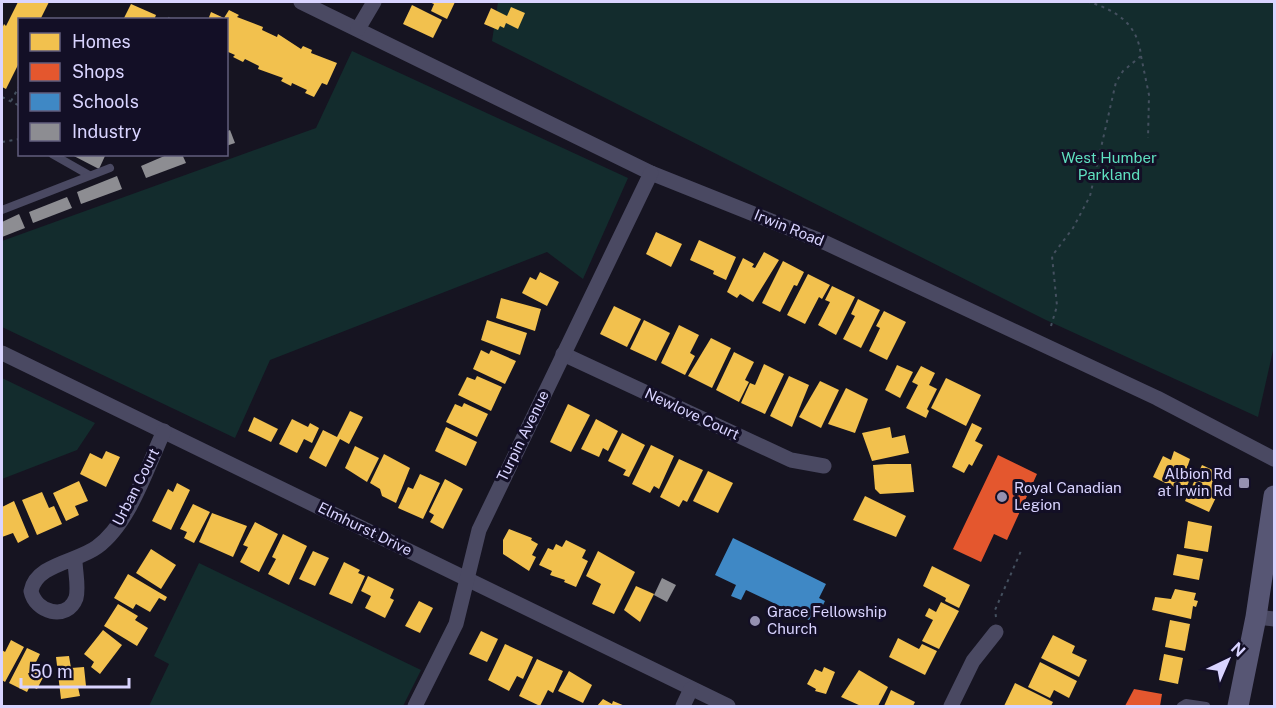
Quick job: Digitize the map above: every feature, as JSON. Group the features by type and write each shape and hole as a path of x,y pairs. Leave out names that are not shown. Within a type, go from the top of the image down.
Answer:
{"main road":[{"path":"1238,706 1265,618 1275,496"}],"street":[{"name":"Irwin Road","path":"301,2 651,173 826,243 1157,398 1275,459"},
{"path":"358,29 374,2"},
{"name":"Turpin Avenue","path":"415,706 456,624 479,530 651,173"},
{"name":"Elmhurst Drive","path":"2,353 728,706"},
{"name":"Newlove Court","path":"563,354 791,460 824,466"},
{"name":"Urban Court","path":"75,560 97,547 116,528 164,431"},
{"path":"951,706 973,661 996,632"},
{"path":"683,706 691,689"}],"lane":[{"path":"56,156 89,175"},
{"path":"2,210 110,168"},
{"path":"1180,706 1185,703 1206,706"}],"path":[{"path":"1089,2 1108,8 1127,20 1140,41 1149,95 1149,138"},
{"path":"169,18 171,14"},
{"path":"1051,326 1057,306 1052,256 1073,228 1090,196 1116,82 1123,71 1141,56"},
{"path":"11,102 18,89"},
{"path":"2,97 18,105"},
{"path":"2,142 18,139"},
{"path":"996,632 995,610 1021,551"}],"green space":[{"name":"West Humber Parkland","path":"498,2 1274,2 1274,346 1258,417 1046,320 492,41"},
{"path":"352,51 628,178 583,279 547,252 270,360 235,438 2,327 2,241 316,128"},
{"path":"2,378 95,423 77,450 2,479"},
{"path":"199,563 421,670 403,706 149,706 169,664 154,656"}],"building: Homes":[{"path":"18,2 49,2 41,18 18,18 18,65 6,89 2,87 2,29 4,24 6,26"},
{"path":"429,2 455,2 447,19 431,11 434,4"},
{"path":"131,4 156,15 155,18 124,18"},
{"path":"412,5 442,20 433,38 403,24"},
{"path":"511,7 525,13 518,29 506,23 504,28 500,26 498,30 484,24 491,8 507,16"},
{"path":"229,10 239,15 237,17 263,27 262,30 277,37 278,34 301,49 303,46 312,50 311,53 337,63 327,85 322,83 314,97 305,93 307,90 281,81 283,78 258,69 259,66 245,59 243,62 233,57 235,55 228,52 228,18 224,18"},
{"path":"211,12 224,18 209,18"},
{"path":"656,232 682,244 671,267 646,254"},
{"path":"699,240 736,257 726,280 713,274 714,271 690,260"},
{"path":"764,252 779,260 753,302 740,294 737,298 727,292 743,258 754,264 752,267 755,268"},
{"path":"783,261 804,272 797,286 794,285 780,312 762,303"},
{"path":"540,272 559,282 547,306 522,293 530,277 536,280"},
{"path":"808,274 830,285 822,299 819,297 805,324 787,315"},
{"path":"832,286 855,297 836,335 818,325 830,302 825,300"},
{"path":"501,298 541,309 535,331 496,318"},
{"path":"858,299 880,310 861,348 843,339 855,316 851,314"},
{"path":"614,306 641,319 627,347 600,334"},
{"path":"884,311 906,322 887,360 869,351 880,328 876,326"},
{"path":"487,320 527,333 520,355 481,340"},
{"path":"644,320 670,333 656,361 630,349"},
{"path":"679,325 699,335 690,353 695,356 685,375 661,363"},
{"path":"711,338 731,348 712,388 688,376"},
{"path":"481,350 489,354 491,350 516,361 505,384 473,369"},
{"path":"734,352 754,362 745,380 749,382 739,402 716,390"},
{"path":"764,364 784,374 765,414 741,403 750,383 755,385"},
{"path":"897,365 913,372 900,398 885,390"},
{"path":"921,366 935,373 929,385 937,389 927,409 929,411 926,418 906,408 918,385 912,382"},
{"path":"477,376 502,387 491,411 458,395 467,377 475,380"},
{"path":"789,376 809,385 792,427 770,416"},
{"path":"946,378 981,395 966,426 931,408"},
{"path":"820,381 839,390 821,428 799,417"},
{"path":"846,388 868,399 855,433 828,424"},
{"path":"464,403 488,414 477,437 446,422 455,404 462,407"},
{"path":"568,404 590,415 571,452 550,442"},
{"path":"350,411 363,417 349,444 340,439 326,467 309,458 323,430 337,437"},
{"path":"254,417 278,429 271,442 248,431"},
{"path":"292,419 308,427 310,423 319,428 312,443 304,439 297,453 279,444"},
{"path":"596,419 618,431 608,451 603,448 599,457 581,449"},
{"path":"972,423 982,428 975,441 983,445 972,466 969,464 964,473 952,467"},
{"path":"446,427 477,442 466,466 435,451"},
{"path":"890,427 892,438 905,435 909,453 872,461 862,433"},
{"path":"622,433 645,445 629,477 623,475 626,470 608,461"},
{"path":"651,445 674,456 659,489 654,486 650,493 632,484"},
{"path":"355,446 379,458 367,482 345,468"},
{"path":"106,451 120,457 106,487 80,474 90,453 102,459"},
{"path":"1174,451 1190,459 1187,468 1194,471 1184,492 1153,477 1163,456 1171,460"},
{"path":"384,454 410,468 396,503 382,496 380,489 370,483"},
{"path":"679,459 703,470 687,502 683,500 679,507 660,497"},
{"path":"911,464 914,492 880,494 875,489 873,465"},
{"path":"1202,465 1217,472 1212,483 1221,487 1209,512 1185,501"},
{"path":"708,471 733,483 718,513 693,501"},
{"path":"420,474 440,483 423,519 398,508 408,487 413,489"},
{"path":"445,479 463,489 443,529 430,522 434,515 429,512"},
{"path":"79,481 88,501 75,506 79,515 66,521 53,493"},
{"path":"177,483 190,490 171,530 152,521 168,489 173,492"},
{"path":"42,492 49,508 54,506 62,524 37,535 22,500"},
{"path":"865,496 906,516 896,537 853,520"},
{"path":"14,501 29,537 18,543 13,533 2,537 2,507"},
{"path":"193,504 210,512 194,543 184,538 187,532 180,529"},
{"path":"212,513 247,526 233,557 199,542"},
{"path":"1188,521 1212,526 1208,552 1184,548"},
{"path":"255,522 278,534 259,572 240,562 248,547 243,545"},
{"path":"509,529 532,538 531,540 538,544 532,555 536,557 529,571 503,554 503,540"},
{"path":"283,534 307,546 289,585 268,574 276,559 272,557"},
{"path":"566,540 586,550 582,558 588,561 576,587 550,575 552,571 539,565 548,548 553,550 556,544 562,547"},
{"path":"151,549 176,565 161,589 136,573"},
{"path":"313,551 329,558 315,586 299,579"},
{"path":"598,551 635,572 614,614 592,604 601,584 586,576"},
{"path":"1177,554 1203,559 1199,580 1173,575"},
{"path":"344,562 360,570 358,573 365,576 352,604 329,594"},
{"path":"932,566 970,585 959,608 923,586"},
{"path":"128,574 167,597 165,601 159,598 150,612 136,604 133,609 114,598"},
{"path":"368,576 394,589 390,598 394,600 385,618 365,608 371,596 361,591"},
{"path":"636,586 654,594 640,622 624,610"},
{"path":"1175,589 1196,593 1194,600 1198,601 1196,607 1193,606 1191,619 1152,610 1155,597 1171,599"},
{"path":"419,601 433,608 420,633 405,626"},
{"path":"941,602 959,611 939,649 922,641 933,620 925,616 929,608 936,612"},
{"path":"118,604 138,616 135,620 148,628 137,646 104,626"},
{"path":"1170,620 1190,624 1185,651 1165,647"},
{"path":"103,630 122,645 100,674 91,667 94,662 84,654"},
{"path":"481,631 498,639 487,662 469,654"},
{"path":"1053,635 1075,646 1072,653 1087,660 1079,677 1041,658"},
{"path":"898,638 919,649 922,644 937,651 925,675 889,657"},
{"path":"11,640 24,647 5,682 2,680 2,650 5,652"},
{"path":"505,644 533,657 523,679 517,676 509,691 488,680"},
{"path":"27,648 40,654 34,666 46,672 37,689 30,686 27,692 9,683"},
{"path":"1164,654 1183,658 1178,684 1159,680"},
{"path":"69,656 71,668 84,667 86,686 78,687 80,696 61,699 56,657"},
{"path":"537,659 563,671 553,693 548,690 540,706 519,696"},
{"path":"1040,662 1077,681 1069,698 1054,690 1050,698 1028,687"},
{"path":"824,667 835,672 826,694 815,691 816,689 807,684 815,669 822,672"},
{"path":"859,670 888,687 878,706 861,706 841,697"},
{"path":"569,671 592,685 583,703 558,691"},
{"path":"1015,683 1053,702 1051,706 1004,706"},
{"path":"891,690 915,702 913,706 884,706"},
{"path":"603,699 612,704 613,701 625,706 597,706"}],"building: Shops":[{"name":"Royal Canadian Legion","path":"998,455 1037,474 1007,540 994,534 981,562 953,549"},
{"path":"1134,689 1162,694 1160,706 1125,706"}],"building: Schools":[{"path":"733,538 826,584 819,598 825,601 818,615 813,613 809,620 746,590 741,600 731,596 736,585 715,575"}],"building: Industry":[{"path":"230,130 235,143 228,145 228,131"},
{"path":"74,156 105,156 99,169"},
{"path":"164,156 183,156 186,163 146,178 141,166"},
{"path":"117,176 122,189 81,204 77,192"},
{"path":"67,197 72,208 33,223 29,212"},
{"path":"19,214 25,228 2,237 2,222"},
{"path":"662,578 676,585 667,602 654,595"}],"place":[{"name":"Albion Rd at Irwin Rd","path":"1244,483"},
{"name":"Royal Canadian Legion","path":"1002,497"},
{"name":"Grace Fellowship Church","path":"755,621"}]}
